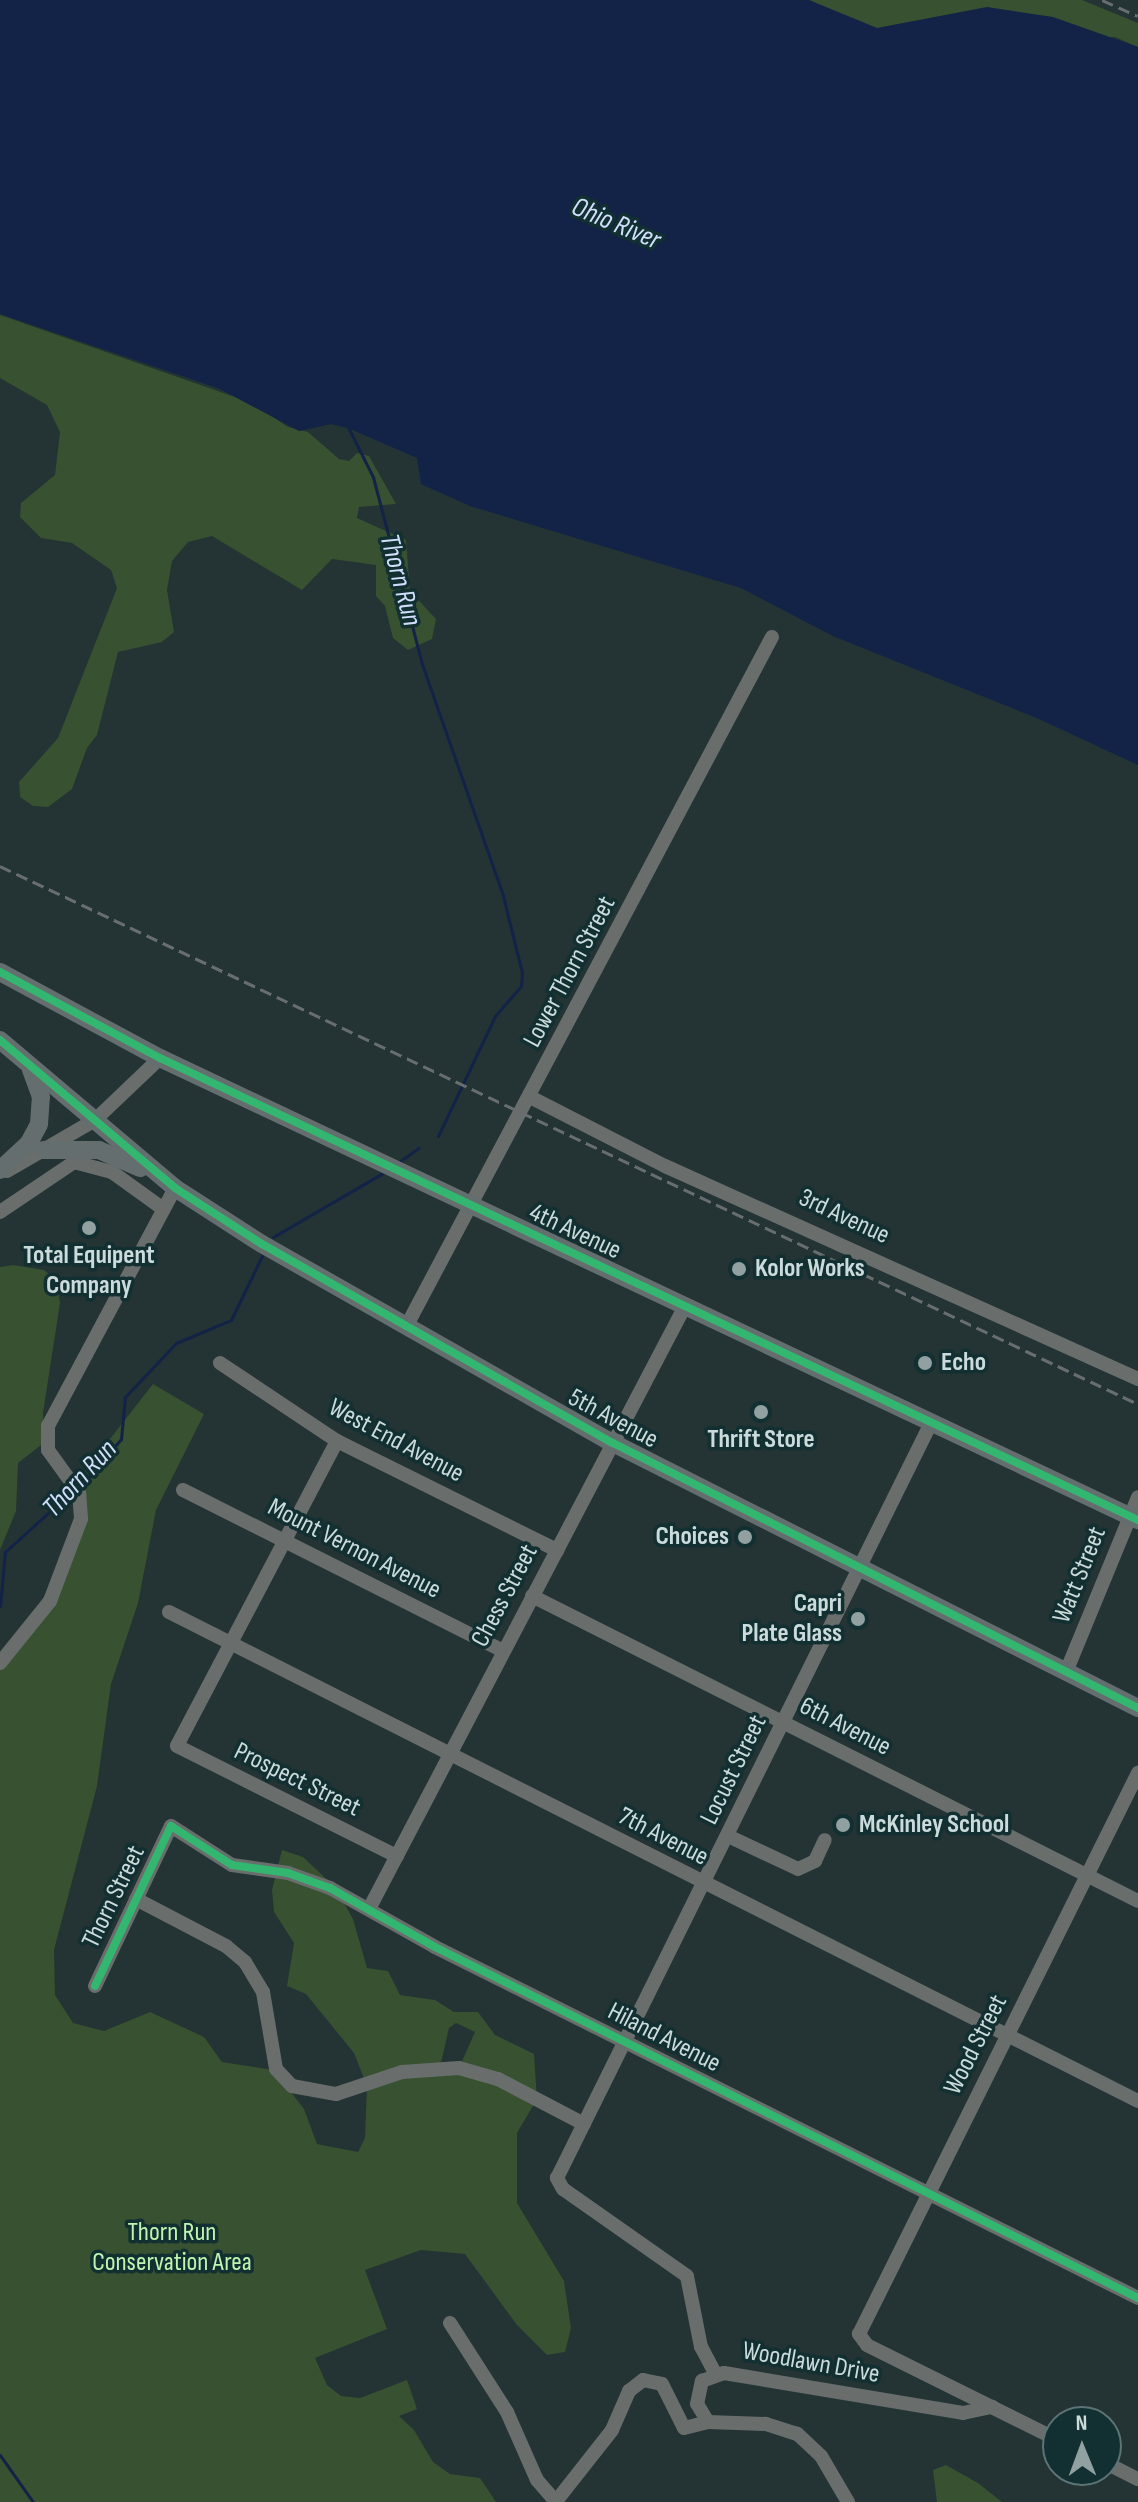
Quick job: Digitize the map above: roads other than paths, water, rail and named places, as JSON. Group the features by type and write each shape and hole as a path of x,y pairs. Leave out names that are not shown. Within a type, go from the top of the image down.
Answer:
{"main road":[{"name":"4th Avenue","path":"0,972 160,1058 1134,1518"},
{"name":"5th Avenue","path":"0,1040 175,1188 406,1327 613,1443 1138,1708"},
{"path":"0,1172 29,1143 39,1124 41,1097 28,1063"},
{"path":"43,1150 99,1150 175,1188"}],"street":[{"name":"Lower Thorn Street","path":"406,1327 470,1205 532,1098 772,637"},
{"path":"0,1172 95,1120 160,1058"},
{"name":"3rd Avenue","path":"532,1098 665,1166 1138,1379"},
{"path":"0,1212 74,1162 112,1172 162,1208"},
{"path":"0,1663 50,1601 81,1519 77,1489 48,1450 48,1426 175,1188"},
{"name":"Chess Street","path":"369,1909 447,1754 685,1306"},
{"name":"West End Avenue","path":"220,1363 337,1441 557,1550"},
{"name":"Locust Street","path":"715,2373 701,2347 687,2276 558,2181 931,1423"},
{"path":"229,1645 337,1441"},
{"name":"Mount Vernon Avenue","path":"183,1490 503,1651"},
{"name":"Watt Street","path":"1066,1672 1134,1518 1138,1497"},
{"name":"6th Avenue","path":"532,1596 1138,1901"},
{"name":"7th Avenue","path":"169,1612 229,1645 1138,2101"},
{"name":"Prospect Street","path":"229,1645 177,1746 397,1856"},
{"name":"Wood Street","path":"992,2407 859,2339 1138,1773"},
{"name":"Thorn Street","path":"95,1986 171,1826"},
{"name":"Hiland Avenue","path":"171,1826 232,1865 288,1873 369,1909 626,2042 1138,2298"},
{"path":"728,1836 798,1869 815,1861 825,1840"},
{"path":"136,1899 226,1946 245,1962 263,1992 276,2069 292,2086 336,2094 410,2071 459,2068 498,2079 584,2124"},
{"path":"450,2323 507,2412 537,2480 556,2501 612,2430 629,2391 643,2380 662,2384 684,2428 708,2422 766,2424 797,2434 821,2456 848,2502"},
{"name":"Woodlawn Drive","path":"708,2422 697,2397 702,2381 715,2373 963,2413 992,2407"},
{"path":"992,2407 1042,2432"}],"water":[{"name":"Ohio River","path":"0,0 809,0 877,28 987,7 1053,17 1138,47 1138,765 1039,719 833,636 741,588 470,506 421,484 417,458 348,428 331,424 299,431 220,389 0,314"}],"waterway":[{"name":"Thorn Run","path":"348,427 373,477 423,667 503,896 522,973 521,986 495,1016 438,1136"},
{"name":"Thorn Run","path":"399,1162 418,1148"},
{"name":"Thorn Run","path":"273,1237 383,1173"},
{"name":"Thorn Run","path":"81,1486 121,1439 125,1397 176,1343 231,1320 262,1256"},
{"name":"Thorn Run","path":"0,1606 5,1552 71,1492"},
{"name":"Thorn Run","path":"0,2455 33,2502"}],"railway":[{"path":"1102,0 1138,16"},
{"path":"0,866 1138,1404"}],"place":[{"name":"Total Equipent Company","path":"89,1228"},
{"name":"Kolor Works","path":"739,1269"},
{"name":"Echo","path":"925,1363"},
{"name":"Thrift Store","path":"761,1412"},
{"name":"Choices","path":"745,1537"},
{"name":"Capri Plate Glass","path":"858,1619"},
{"name":"McKinley School","path":"843,1825"}],"park label":[{"name":"Thorn Run Conservation Area","path":"172,2248"}]}
